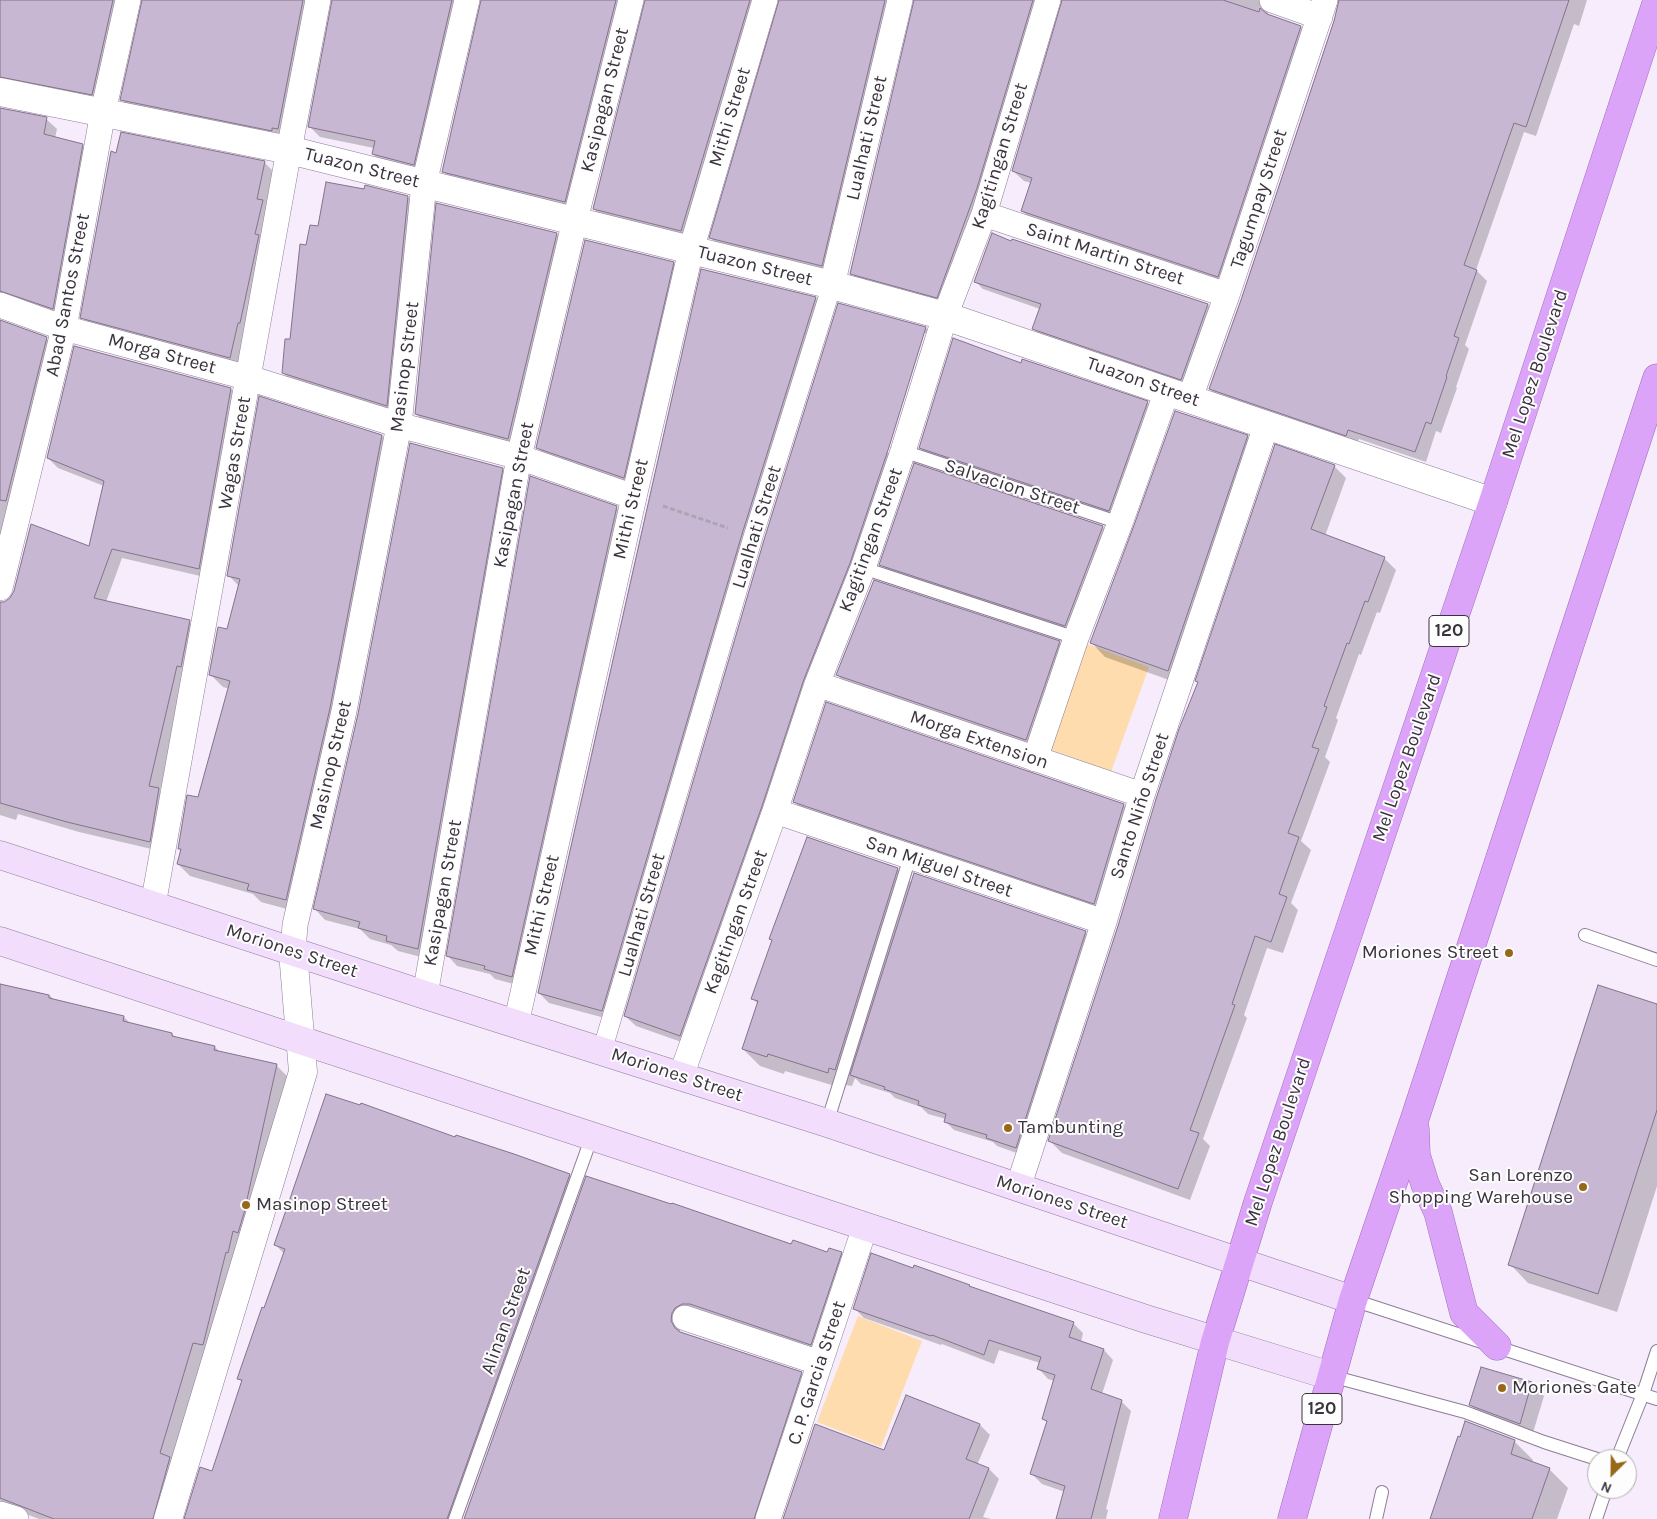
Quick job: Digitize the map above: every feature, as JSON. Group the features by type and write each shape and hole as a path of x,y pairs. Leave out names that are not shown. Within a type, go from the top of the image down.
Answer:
{"highway":[{"name":"Mel Lopez Boulevard","path":"1173,1519 1215,1342 1239,1261 1493,502 1657,1"},
{"name":"120","path":"1292,1519 1353,1300 1414,1122 1657,378"},
{"path":"1414,1122 1416,1155 1425,1184 1438,1212 1464,1313 1497,1346"}],"main road":[{"name":"Moriones Street","path":"0,855 425,995 827,1123 1353,1300"},
{"path":"0,941 1215,1342 1331,1376"}],"street":[{"name":"Abad Santos Street","path":"0,588 64,328 103,112 128,0"},
{"name":"Wagas Street","path":"153,906 289,150 318,0"},
{"name":"Masinop Street","path":"168,1519 303,1072 293,952 295,925 344,711 399,425 424,184 466,0"},
{"name":"Kasipagan Street","path":"425,995 519,457 575,220 631,0"},
{"name":"Mithi Street","path":"516,1024 691,250 765,0"},
{"name":"Lualhati Street","path":"602,1051 753,537 832,285 900,0"},
{"name":"Kagitingan Street","path":"681,1076 775,811 817,684 863,568 904,450 945,316 984,214 1048,0"},
{"path":"1272,0 1322,8"},
{"name":"Tagumpay Street","path":"1178,394 1227,295 1322,8"},
{"name":"Tuazon Street","path":"0,92 289,150 832,285 945,316 1493,502"},
{"name":"Saint Martin Street","path":"984,214 1227,295"},
{"name":"Morga Street","path":"0,305 64,328 249,378 399,425 519,457 634,496"},
{"path":"1035,759 1076,638 1120,523 1178,394"},
{"name":"Santo Niño Street","path":"1018,1188 1104,922 1142,795 1266,426"},
{"name":"Morga Extension","path":"817,684 1142,795"},
{"name":"San Miguel Street","path":"775,811 1104,922"},
{"name":"C. P. Garcia Street","path":"768,1519 865,1227"},
{"path":"685,1318 820,1363"},
{"path":"0,1514 16,1519"}],"lane":[{"name":"Salvacion Street","path":"904,450 1120,523"},
{"path":"863,568 1076,638"},
{"path":"827,1123 910,857"},
{"path":"1585,935 1657,960"},
{"name":"Alinan Street","path":"456,1519 592,1136"},
{"path":"1353,1300 1657,1400"},
{"path":"1621,1449 1643,1394 1657,1351"},
{"path":"1331,1376 1465,1412 1587,1457"},
{"path":"1376,1519 1382,1492"},
{"path":"1596,1519 1603,1499"}],"path":[{"path":"634,496 753,537"}],"shaded area":[{"path":"1082,642 1149,667 1111,772 1044,747"},
{"path":"858,1316 922,1341 881,1447 817,1422"}],"building":[{"path":"0,0 113,0 92,95 0,77"},
{"path":"142,0 303,0 278,129 272,128 272,131 120,100"},
{"path":"332,0 452,0 414,165 372,154 375,141 308,127"},
{"path":"481,0 616,0 565,202 442,172"},
{"path":"645,0 750,0 681,231 593,209"},
{"path":"779,0 885,0 822,266 709,238"},
{"path":"914,0 1033,0 977,188 937,298 850,274"},
{"path":"1062,0 1223,0 1259,12 1260,8 1267,14 1301,26 1218,277 1021,211 1032,178 1012,171"},
{"path":"1339,0 1569,0 1526,127 1514,123 1464,265 1477,270 1454,336 1459,338 1431,424 1426,422 1415,452 1348,430 1346,436 1209,389 1241,300 1334,21"},
{"path":"0,108 47,117 44,134 83,144 53,309 0,291"},
{"path":"121,132 265,161 257,199 263,200 255,234 259,235 240,323 238,323 230,358 80,318 111,151 116,153"},
{"path":"326,182 364,189 365,185 408,196 387,406 282,373 285,339 290,339 300,244 306,245 310,225 318,226"},
{"path":"436,203 557,233 508,439 415,414"},
{"path":"992,233 1011,241 1012,239 1208,304 1181,380 1032,329 1041,304 974,282"},
{"path":"585,240 674,262 624,478 536,448"},
{"path":"701,269 816,297 742,534 602,1011 538,993"},
{"path":"838,303 926,327 889,447 850,563 804,679 762,806 680,1036 624,1016 764,540"},
{"path":"0,320 47,337 6,501 0,500"},
{"path":"953,338 1021,363 1022,359 1148,401 1109,511 919,448"},
{"path":"74,346 231,388 199,569 112,549 94,598 190,620 181,667 177,666 149,786 159,788 150,842 67,822 0,803 0,602 10,598 14,591 31,524 89,546 104,481 47,458"},
{"path":"259,396 382,435 330,708 286,900 247,890 249,884 177,864 181,849 178,849 187,795 198,797 230,681 209,675 218,627 227,629 240,579 227,576"},
{"path":"1175,411 1248,435 1168,671 1090,643"},
{"path":"410,443 503,468 418,949 386,941 387,936 358,928 360,922 313,909 358,714"},
{"path":"1275,444 1335,465 1311,529 1385,557 1368,602 1365,601 1349,644 1347,643 1324,706 1327,707 1312,747 1319,749 1288,833 1299,837 1279,894 1287,897 1271,942 1255,936 1232,1004 1235,1005 1190,1130 1199,1133 1178,1189 1048,1141 1118,926 1156,799 1179,729 1198,682 1195,681"},
{"path":"914,463 1103,526 1065,626 879,565"},
{"path":"530,476 617,506 512,977 484,969 485,966 446,956"},
{"path":"874,580 1060,641 1026,740 836,675"},
{"path":"826,702 1124,804 1094,904 793,802"},
{"path":"807,837 898,868 835,1070 829,1068 828,1073 768,1054 767,1057 742,1049 758,1001 751,999 772,940 769,939"},
{"path":"914,873 1086,931 1016,1148 986,1138 987,1135 944,1122 946,1114 918,1105 919,1101 850,1075"},
{"path":"0,984 49,995 49,998 124,1016 123,1021 172,1033 172,1036 215,1046 214,1050 277,1064 238,1233 233,1231 228,1253 226,1252 203,1345 193,1343 160,1453 170,1457 153,1519 54,1519 0,1498"},
{"name":"San Lorenzo Shopping Warehouse","path":"1598,985 1657,1004 1657,1110 1598,1294 1508,1265"},
{"path":"326,1094 360,1105 361,1103 455,1137 456,1135 570,1174 447,1519 184,1519 200,1467 212,1471 242,1380 237,1379 285,1249 274,1245"},
{"path":"586,1176 791,1244 793,1240 827,1252 829,1248 842,1252 811,1345 690,1304 682,1304 675,1308 672,1313 671,1321 680,1332 802,1372 754,1519 464,1519"},
{"path":"871,1253 913,1268 914,1265 1074,1322 1069,1337 1104,1349 1091,1389 1122,1400 1091,1519 1056,1519 1065,1486 1030,1474 1047,1421 1042,1419 1055,1375 1037,1369 1041,1357 989,1340 984,1355 932,1335 853,1309"},
{"name":"Moriones Gate","path":"1481,1367 1532,1382 1520,1424 1469,1405"},
{"path":"906,1395 980,1424 966,1459 989,1468 969,1519 783,1519 815,1424 884,1450"},
{"path":"1465,1421 1515,1440 1511,1454 1550,1468 1532,1519 1430,1519 1458,1436 1460,1437"}],"place":[{"name":"Moriones Street","path":"1509,953"},
{"name":"Tambunting","path":"1008,1128"},
{"name":"San Lorenzo Shopping Warehouse","path":"1583,1187"},
{"name":"Masinop Street","path":"246,1205"},
{"name":"Moriones Gate","path":"1502,1388"}]}
